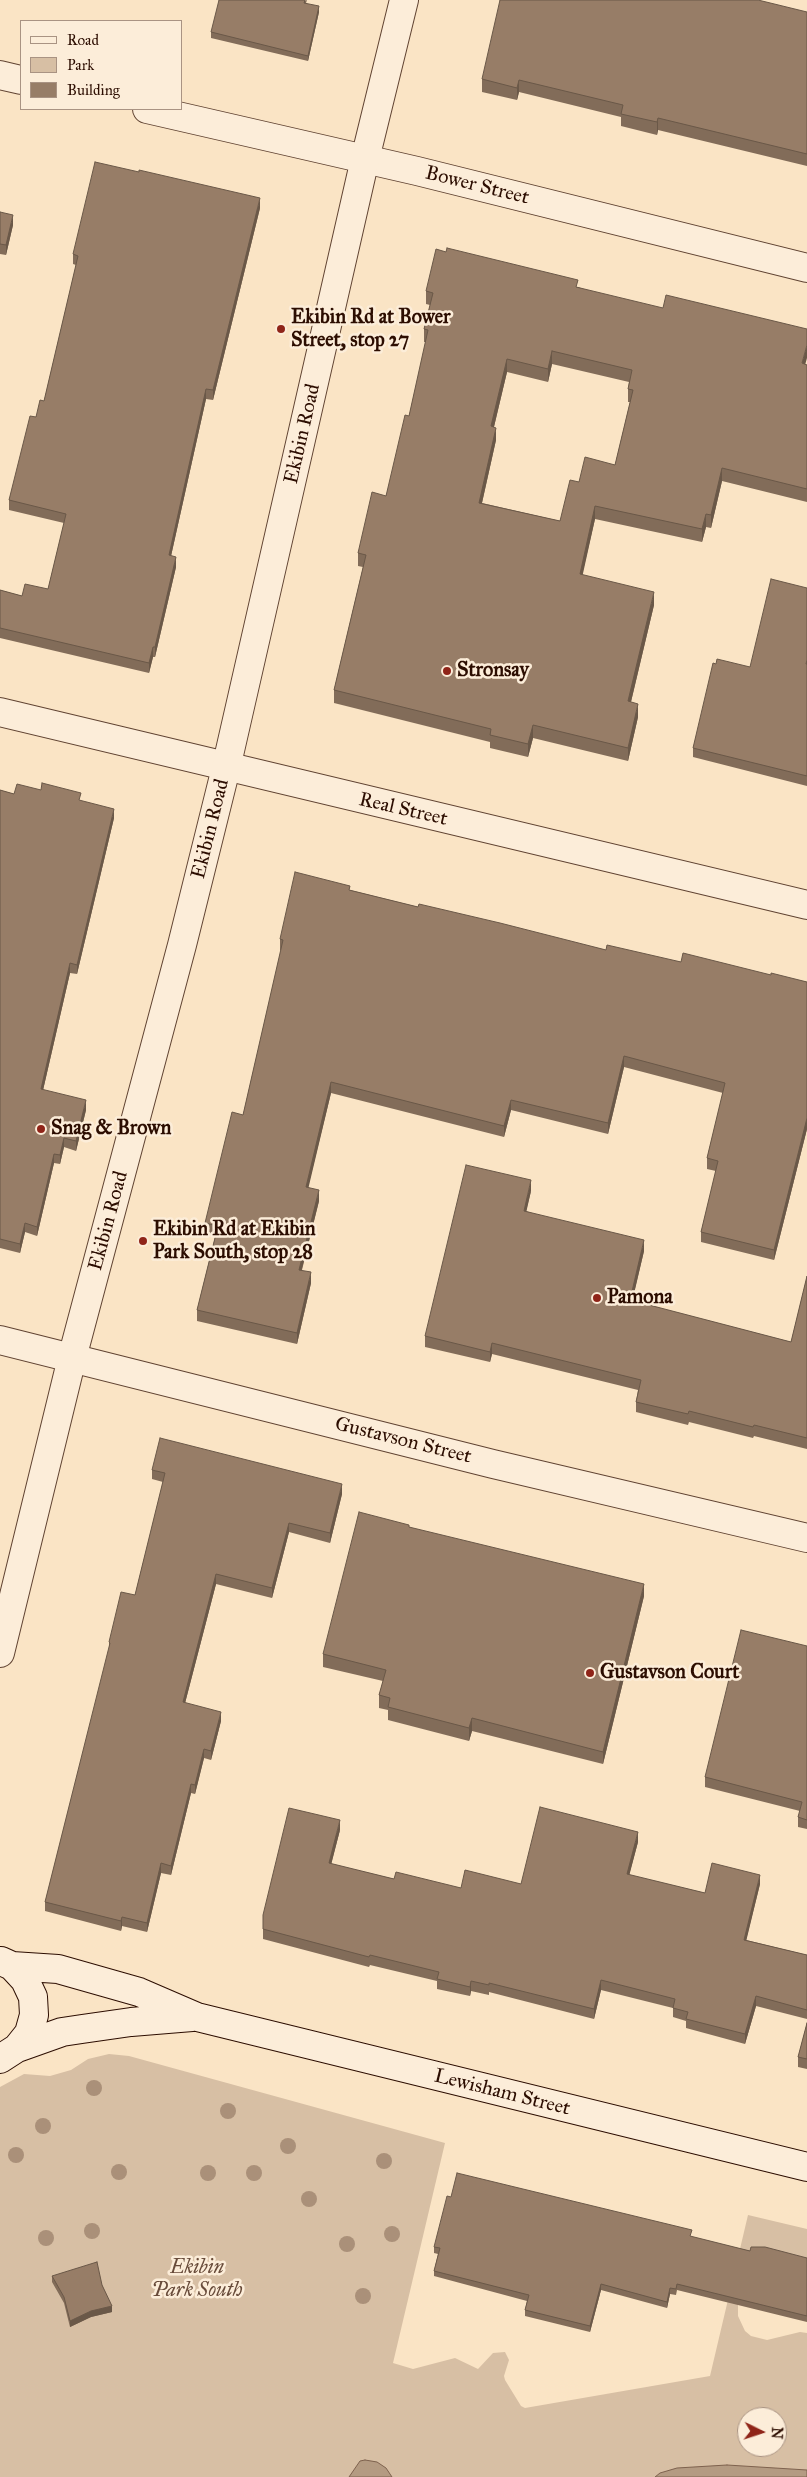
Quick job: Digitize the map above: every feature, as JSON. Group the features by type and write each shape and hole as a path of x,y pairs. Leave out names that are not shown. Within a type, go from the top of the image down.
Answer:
{"street":[{"name":"Ekibin Road","path":"0,1653 72,1358 180,955 226,768 404,0"},
{"path":"0,75 20,80"},
{"name":"Bower Street","path":"150,110 366,159 807,268"},
{"name":"Real Street","path":"0,712 226,768 807,904"},
{"name":"Gustavson Street","path":"0,1340 493,1464 807,1538"},
{"path":"6,1964 25,1980 32,1997 34,2015 29,2033 9,2053"},
{"name":"Lewisham Street","path":"6,1964 58,1970 140,1992 197,2017 807,2167"},
{"name":"Lewisham Street","path":"9,2053 62,2032 131,2022 197,2017"}],"green space":[{"name":"Ekibin Park South","path":"109,2054 129,2056 445,2143 393,2363 413,2369 455,2358 478,2369 493,2353 505,2352 509,2360 504,2376 505,2380 521,2406 525,2408 710,2376 748,2215 807,2229 807,2263 738,2305 738,2316 745,2331 751,2336 767,2340 800,2332 807,2333 807,2477 0,2477 0,2087 24,2074 50,2076 71,2070 88,2059"}],"shaded area":[{"path":"360,2461 377,2462 386,2468 392,2477 349,2477"},
{"path":"727,2465 807,2470 807,2477 655,2477 660,2473 677,2468"}],"building":[{"path":"219,0 305,0 304,3 319,6 308,56 211,32"},
{"path":"500,0 758,0 807,12 807,154 658,118 657,122 621,114 623,105 519,80 517,88 482,79"},
{"path":"95,162 139,172 139,170 260,198 213,390 206,389 169,555 176,557 155,647 153,647 149,663 0,628 0,590 22,596 25,584 48,589 66,514 9,500 30,416 36,417 40,400 44,401 78,256 73,254"},
{"path":"0,212 13,215 6,245 0,244"},
{"path":"447,248 578,280 576,287 663,308 666,295 807,329 807,345 802,363 807,365 807,489 722,468 711,515 706,514 702,529 595,506 580,574 654,592 628,701 638,704 628,748 533,725 528,744 490,735 491,729 334,690 366,555 358,553 372,492 386,496 405,415 409,416 428,330 424,329 433,293 426,291 436,249 446,252","holes":["552,351 632,370 628,389 633,390 615,465 585,457 579,482 570,480 560,521 479,503 496,428 491,426 507,359 548,369"]},
{"path":"771,579 807,588 807,776 693,748 713,663 716,664 717,659 750,667"},
{"path":"42,783 81,793 79,800 114,809 77,965 70,963 41,1089 86,1100 76,1141 64,1138 60,1155 54,1154 37,1227 25,1223 20,1244 0,1239 0,790 14,794 17,784 41,790"},
{"path":"295,872 350,886 349,890 418,907 419,904 606,950 607,945 681,962 683,953 807,982 807,1118 774,1250 701,1232 718,1161 707,1158 725,1083 624,1056 608,1123 511,1100 504,1126 331,1082 306,1187 319,1190 299,1270 311,1272 297,1333 197,1310 218,1226 205,1223 232,1112 243,1115 283,940 280,939"},
{"path":"466,1165 531,1180 524,1211 644,1240 630,1300 791,1342 807,1276 807,1438 689,1411 688,1414 636,1402 641,1380 492,1343 490,1352 425,1336"},
{"path":"160,1438 342,1484 330,1533 289,1523 272,1588 216,1574 183,1702 221,1712 211,1751 204,1749 195,1785 191,1784 171,1866 161,1863 147,1923 122,1917 121,1921 45,1902 121,1592 135,1595 165,1473 152,1470"},
{"path":"359,1512 409,1525 409,1527 644,1584 603,1752 472,1718 469,1728 388,1707 390,1698 379,1695 386,1670 323,1654"},
{"path":"741,1630 807,1646 807,1820 798,1817 802,1802 705,1777"},
{"path":"540,1807 638,1832 627,1874 705,1893 712,1863 760,1875 744,1940 807,1955 807,2010 756,1996 745,2034 686,2019 688,2012 673,2008 675,1999 601,1980 594,2009 489,1983 489,1985 471,1981 470,1987 437,1979 439,1972 370,1955 369,1957 263,1929 263,1915 289,1808 340,1820 329,1863 394,1879 396,1872 461,1888 465,1870 521,1884"},
{"path":"807,2023 807,2059 798,2057"},
{"path":"457,2173 692,2230 690,2236 750,2251 751,2247 765,2247 807,2258 807,2316 677,2284 676,2289 670,2288 667,2302 601,2284 590,2326 525,2310 529,2295 434,2271 440,2248 434,2247 447,2196 451,2197"},
{"path":"97,2262 102,2285 112,2306 91,2311 70,2321 64,2297 52,2276"}],"place":[{"name":"Ekibin Rd at Bower Street, stop 27","path":"281,329"},
{"name":"Stronsay","path":"447,671"},
{"name":"Snag & Brown","path":"41,1129"},
{"name":"Ekibin Rd at Ekibin Park South, stop 28","path":"143,1241"},
{"name":"Pamona","path":"597,1298"},
{"name":"Gustavson Court","path":"590,1673"}]}
